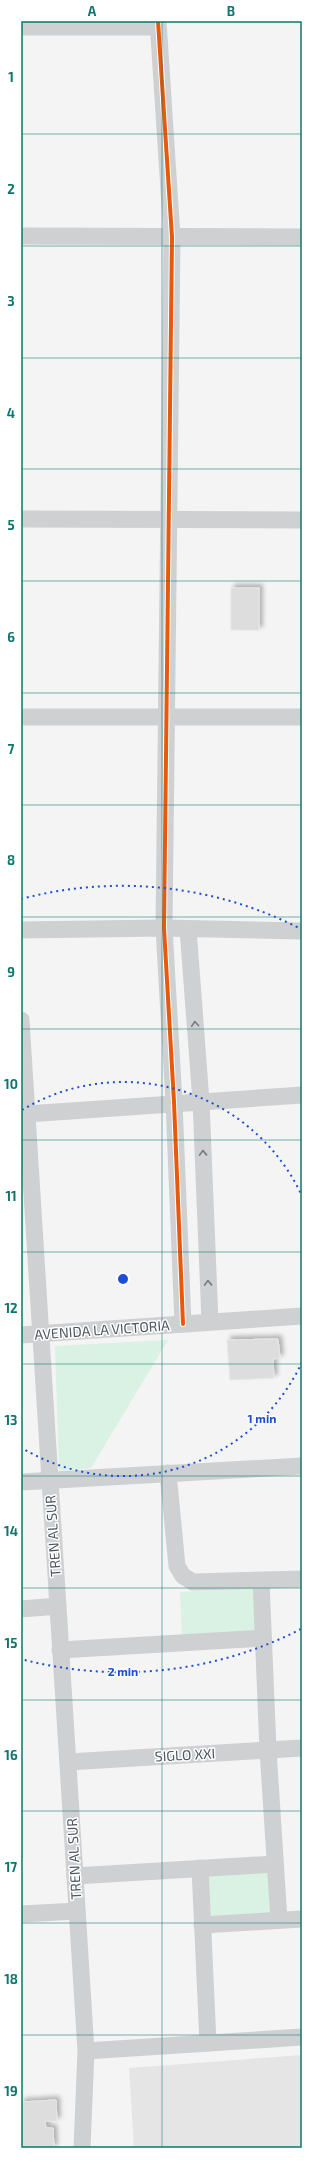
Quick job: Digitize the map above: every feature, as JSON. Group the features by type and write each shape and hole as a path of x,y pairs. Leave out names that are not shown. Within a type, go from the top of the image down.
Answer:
{"street":[{"path":"21,27 158,24 172,237 164,928 174,1102 182,1324"},
{"path":"21,236 302,237"},
{"path":"21,519 302,520"},
{"path":"21,716 302,717"},
{"path":"21,930 164,928 302,931"},
{"path":"188,929 201,1101 210,1322"},
{"name":"TREN AL SUR","path":"21,1020 27,1114 27,1210 41,1334 86,2051 82,2148"},
{"path":"27,1114 174,1102 302,1095"},
{"name":"AVENIDA LA VICTORIA","path":"21,1335 302,1316"},
{"path":"21,1482 302,1466"},
{"path":"168,1473 177,1566 183,1576 193,1582 302,1579"},
{"path":"261,1581 268,1750 279,1920"},
{"path":"21,1609 58,1606"},
{"path":"60,1650 263,1638"},
{"name":"SIGLO XXI","path":"68,1762 302,1748"},
{"path":"75,1876 275,1864"},
{"path":"200,1868 208,2043"},
{"path":"21,1914 77,1911"},
{"path":"202,1925 302,1919"},
{"path":"86,2051 302,2037"}],"shaded area":[{"path":"302,2055 302,2148 134,2148 129,2068"}],"green space":[{"path":"168,1340 91,1468 59,1471 55,1346"},
{"path":"255,1588 259,1633 182,1638 180,1592"},
{"path":"269,1870 270,1914 207,1918 204,1873"}],"building":[{"path":"231,588 259,588 259,630 231,630"},
{"path":"278,1339 280,1358 273,1359 274,1378 230,1380 227,1340"},
{"path":"56,2100 57,2121 45,2121 46,2128 53,2128 54,2148 21,2148 21,2102"}],"cycle path":[{"path":"158,21 172,237 164,928 174,1102 183,1324"}]}
